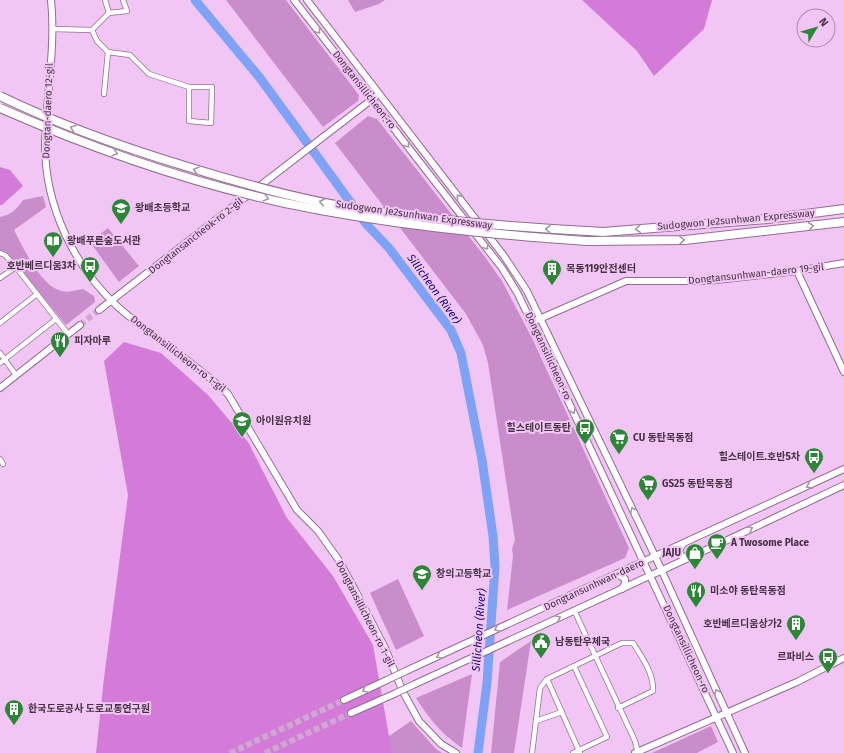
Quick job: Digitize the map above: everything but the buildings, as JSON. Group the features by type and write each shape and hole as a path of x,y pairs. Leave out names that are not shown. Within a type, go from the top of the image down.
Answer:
{"highway":[{"name":"Sudogwon Je2sunhwan Expressway","path":"0,96 86,133 147,155 206,173 295,196 353,208 513,227 603,232 767,219 844,209"},
{"name":"Sudogwon Je2sunhwan Expressway","path":"0,108 84,142 207,183 285,203 455,231 587,241 685,240 844,222"}],"main road":[{"name":"Dongtan-daero 12-gil","path":"51,0 52,29 45,145 46,166 51,193 67,239 88,272 111,300"},
{"name":"Dongtansillicheon-ro","path":"294,0 502,268 518,294 652,575 733,753"},
{"name":"Dongtansillicheon-ro","path":"307,0 504,256 527,291 656,556 745,753"},
{"path":"355,78 360,78 362,71"},
{"path":"372,100 380,94"},
{"name":"Dongtansancheok-ro 2-gil","path":"99,310 372,100"},
{"path":"388,121 389,115 395,114"},
{"name":"Dongtansunhwan-daero 19-gil","path":"532,323 626,282 707,281 797,271 844,263"},
{"path":"797,271 844,372"},
{"path":"518,294 524,297 527,291"},
{"name":"Dongtansillicheon-ro 1-gil","path":"111,300 132,319 212,378 228,394 298,510 318,531 338,559 365,609 403,692 419,721 441,744 456,753"},
{"path":"0,388 80,325"},
{"path":"544,350 548,343 554,347"},
{"name":"Dongtansunhwan-daero","path":"344,700 844,469"},
{"name":"Dongtansunhwan-daero","path":"351,713 844,485"},
{"path":"629,527 636,529 639,522"},
{"path":"684,543 679,550 680,554 682,557 689,558"},
{"path":"617,574 625,579 625,583 622,588"},
{"path":"666,606 668,598 676,601"},
{"path":"636,753 797,682 844,658"}],"street":[{"path":"105,0 109,13"},
{"path":"52,29 92,30 109,13 127,11 123,0"},
{"path":"92,30 97,41 108,52 130,55 149,74 189,87 212,87 211,123 189,121 189,87"},
{"path":"104,94 108,52"},
{"path":"0,253 5,255 16,267 68,334"},
{"path":"0,278 16,267"},
{"path":"0,323 37,294"},
{"path":"0,362 56,319"},
{"path":"0,353 16,375"},
{"path":"0,459 3,464"},
{"path":"574,610 618,708 635,741 636,753"},
{"path":"532,753 540,688 547,679 622,643 633,643 642,656 654,682 653,691 618,708"},
{"path":"573,753 580,752 607,737 574,666"},
{"path":"547,679 580,752"},
{"path":"536,721 562,712"}],"shaded area":[{"path":"226,0 286,0 359,95 358,101 323,127"},
{"path":"348,0 385,0 379,4 355,12"},
{"path":"582,0 712,0 704,29 654,76 637,51"},
{"path":"368,116 377,119 485,257 502,281 532,338 629,548 625,558 507,610 513,556 512,549 515,540 488,363 483,345 466,314 335,143"},
{"path":"0,167 10,170 23,186 2,205 0,205"},
{"path":"43,196 46,207 14,230 40,274 54,288 65,292 83,289 94,296 95,302 66,325 6,252 0,250 0,217 13,211 23,200"},
{"path":"108,228 139,266 119,282 90,242"},
{"path":"124,342 161,353 208,395 248,442 287,518 333,576 373,645 392,753 96,753 104,678 128,495 104,361"},
{"path":"398,579 424,636 396,650 370,593"},
{"path":"531,641 514,753 491,753 500,662"},
{"path":"472,674 462,748 436,726 416,698"},
{"path":"411,721 435,748 442,753 388,753 382,741"},
{"path":"711,726 718,742 697,753 652,753"}],"waterway":[{"name":"Sillicheon (River)","path":"195,0 260,78 367,225 389,248 451,330 461,353 482,460 493,536 495,566 487,683 478,753"}],"tunnel":[{"path":"80,325 99,310"},
{"path":"230,753 344,700"},
{"path":"265,753 351,713"}],"place":[{"name":"왕배초등학교","path":"121,225"},
{"name":"왕배푸른숲도서관","path":"53,258"},
{"name":"호반베르디움3차","path":"90,283"},
{"name":"목동119안전센터","path":"552,286"},
{"name":"피자마루","path":"60,358"},
{"name":"아이원유치원","path":"242,438"},
{"name":"힐스테이트동탄","path":"585,445"},
{"name":"CU 동탄목동점","path":"619,455"},
{"name":"힐스테이트.호반5차","path":"814,474"},
{"name":"GS25 동탄목동점","path":"648,501"},
{"name":"A Twosome Place","path":"717,560"},
{"name":"JAJU","path":"695,570"},
{"name":"창의고등학교","path":"422,591"},
{"name":"미소야 동탄목동점","path":"696,608"},
{"name":"호반베르디움상가2","path":"796,641"},
{"name":"남동탄우체국","path":"541,659"},
{"name":"르파비스","path":"828,674"},
{"name":"한국도로공사 도로교통연구원","path":"14,726"}]}
